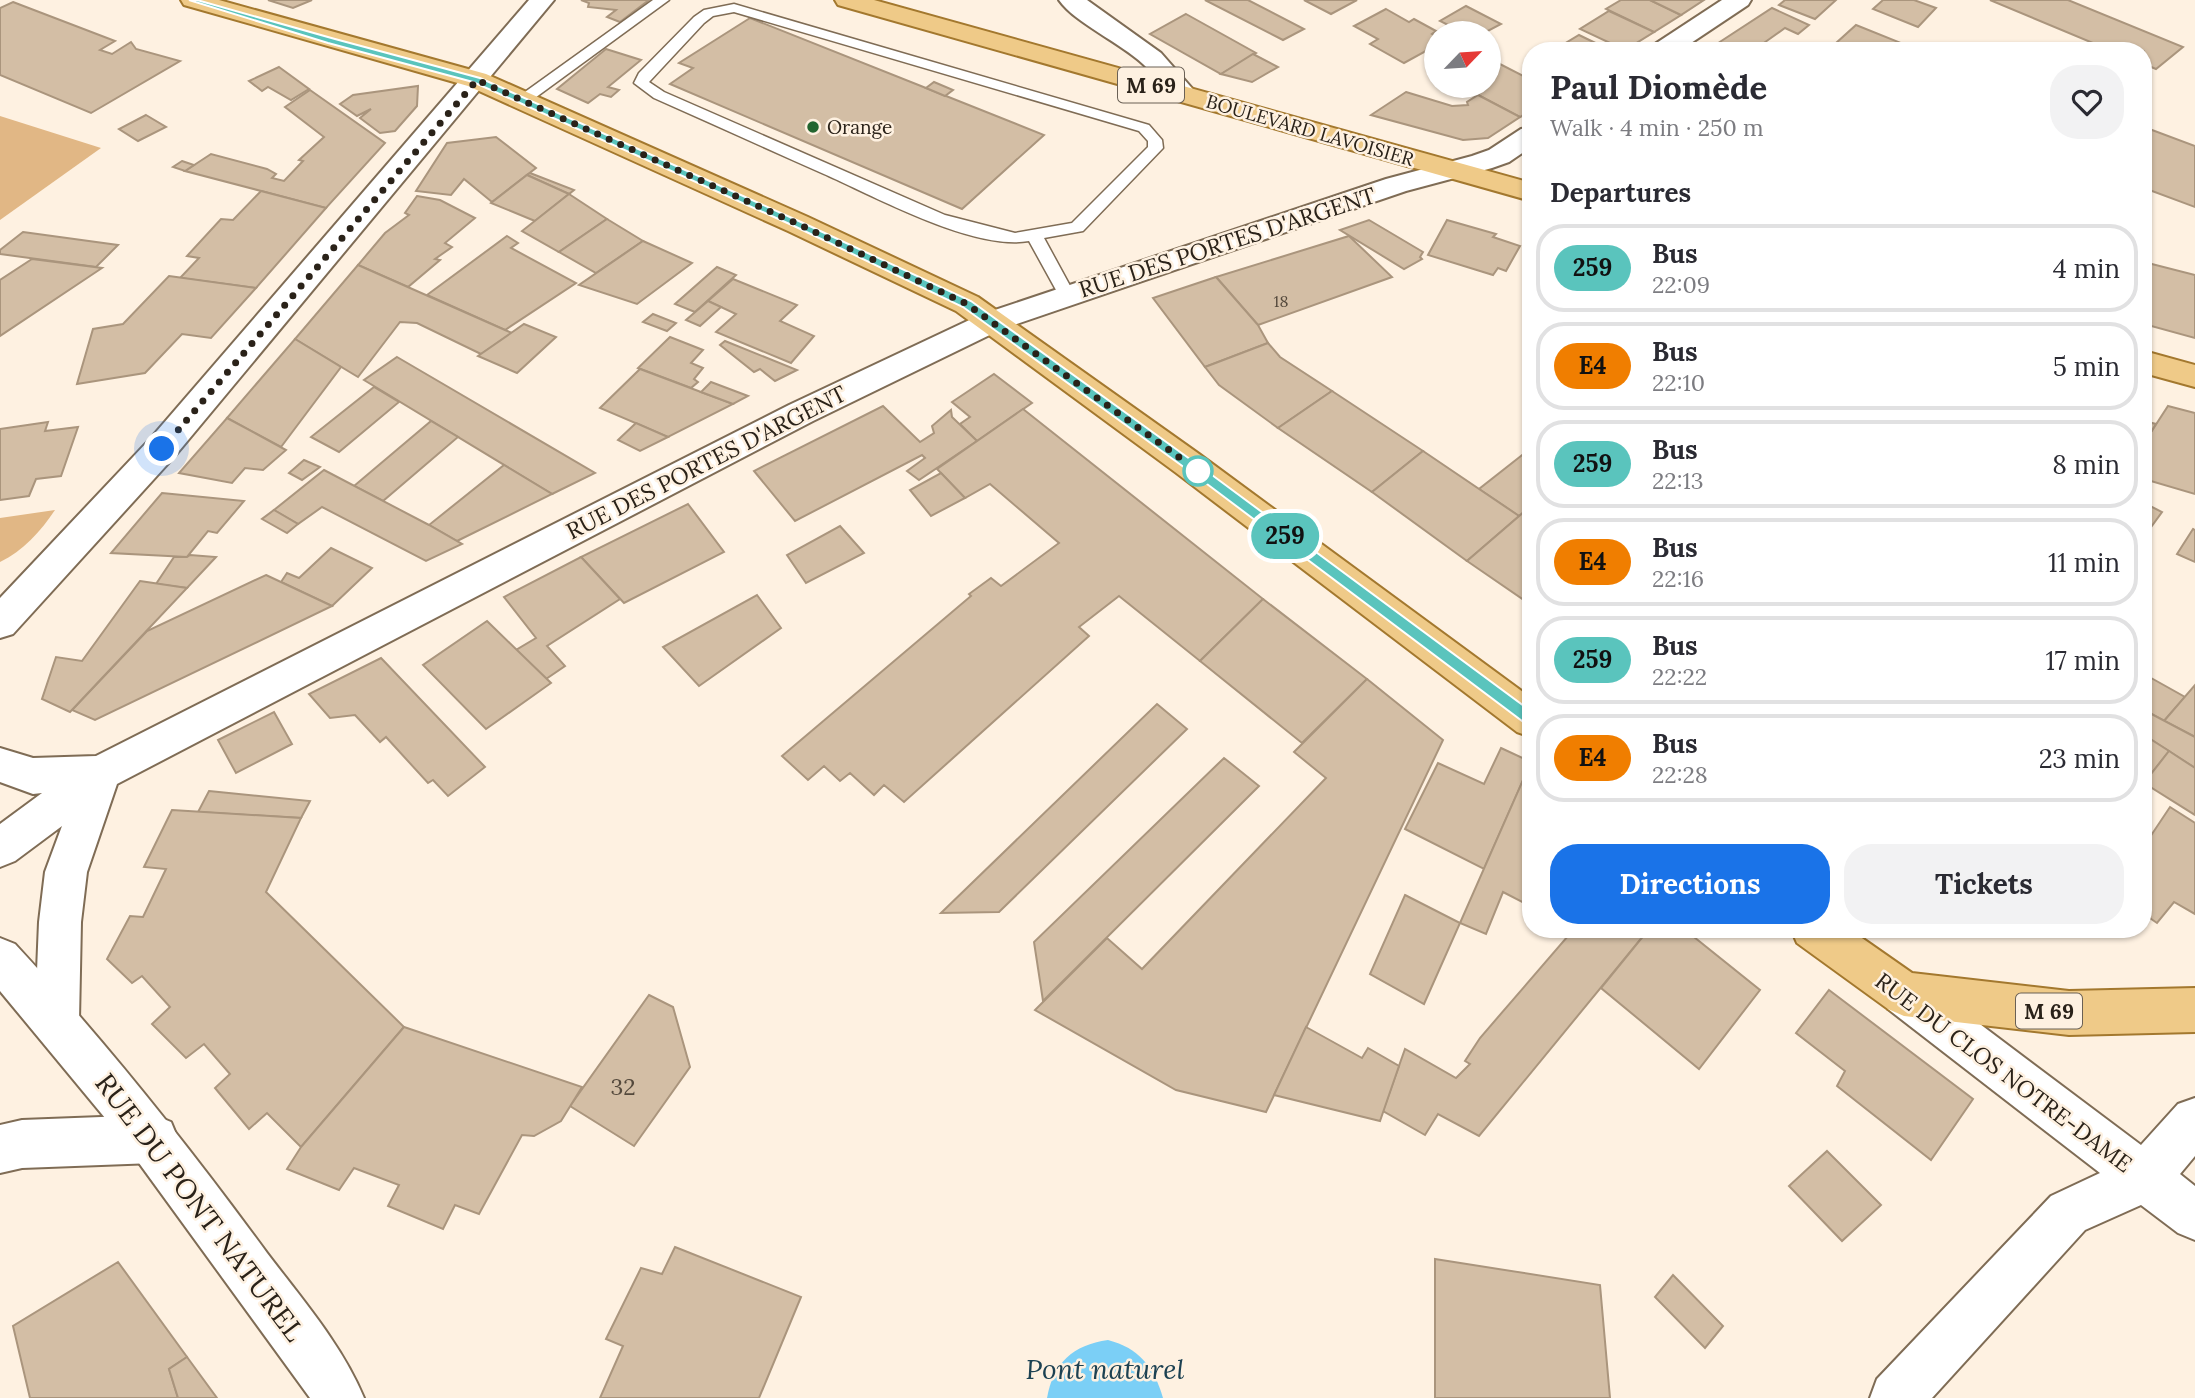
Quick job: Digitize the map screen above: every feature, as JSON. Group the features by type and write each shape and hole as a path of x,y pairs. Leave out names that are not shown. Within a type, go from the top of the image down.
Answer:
{"main road":[{"path":"193,0 477,80 967,304 1198,471 1522,713"},
{"name":"BOULEVARD LAVOISIER","path":"846,0 1522,189"},
{"path":"2152,364 2195,376"},
{"name":"RUE DU CLOS NOTRE-DAME","path":"1825,938 1904,994"},
{"name":"M 69","path":"1904,994 2069,1013 2195,1010"}],"street":[{"path":"0,623 16,597 162,449 542,0"},
{"path":"1071,0 1152,58 1184,94"},
{"path":"1675,42 1739,0"},
{"name":"RUE DES PORTES D'ARGENT","path":"0,848 101,773 801,412 991,322 1396,185 1499,156 1522,141"},
{"path":"0,650 16,597"},
{"path":"0,765 33,776 101,773 66,872 60,922 57,1020"},
{"name":"RUE DU PONT NATUREL","path":"0,959 57,1020 154,1139 332,1385 338,1398"},
{"name":"RUE DU CLOS NOTRE-DAME","path":"1904,994 2195,1216"},
{"path":"1896,1398 2068,1213 2144,1178 2195,1121"},
{"path":"0,1149 22,1144 154,1139"}],"lane":[{"path":"523,100 662,0"},
{"path":"734,8 1144,128 1154,140 1156,148 1089,218 1077,227 1035,236 1015,238 995,235 939,219 659,95 641,83 644,76 699,20 709,13 734,8"},
{"path":"1035,236 1067,295"}],"shaded area":[{"path":"0,116 101,148 0,220"},
{"path":"55,510 31,540 0,562 0,518"}],"water":[{"name":"Pont naturel","path":"1108,1340 1128,1348 1144,1360 1155,1377 1163,1398 1047,1398 1054,1375 1067,1358 1085,1346"}],"building":[{"path":"268,0 312,0 293,8"},
{"path":"581,0 649,0 620,22 607,17 616,10 588,7 589,3"},
{"path":"1205,0 1248,0 1304,29 1283,40"},
{"path":"1304,0 1357,0 1331,14"},
{"path":"1621,0 1650,0 1681,15 1654,32 1606,9"},
{"path":"1650,0 1704,0 1681,15"},
{"path":"1785,0 1836,0 1815,19 1779,5"},
{"path":"1883,0 1914,0 1936,8 1918,27 1873,9"},
{"path":"1990,0 2068,0 2183,47 2156,69 2152,67 2152,42 2090,42"},
{"path":"13,2 115,41 100,50 112,54 131,42 136,49 180,61 91,113 0,75 0,8"},
{"path":"1466,6 1495,21 1440,21"},
{"path":"1772,8 1809,25 1798,34 1785,28 1765,42 1720,42"},
{"path":"1386,9 1409,22 1414,19 1424,24 1424,52 1404,63 1370,44 1378,39 1354,26"},
{"path":"1609,11 1654,32 1638,42 1608,42 1580,29"},
{"path":"1186,14 1256,53 1221,74 1150,34"},
{"path":"750,18 1044,135 962,209 670,84 693,68 679,63"},
{"path":"1856,25 1898,42 1837,42"},
{"path":"1579,35 1593,42 1567,42"},
{"path":"606,49 641,60 608,87 619,90 611,97 600,94 588,103 557,89"},
{"path":"1253,54 1278,67 1252,82 1221,74"},
{"path":"1502,65 1522,75 1520,117 1484,98 1502,98"},
{"path":"279,67 309,89 291,100 268,87 262,91 249,81"},
{"path":"934,82 953,90 945,96 926,88"},
{"path":"418,86 417,106 395,131 380,133 360,118 371,109 357,116 340,104 353,95"},
{"path":"310,90 385,143 326,208 185,171 211,154 267,169 276,174 272,178 284,181 303,161 299,160 324,137 285,107"},
{"path":"1406,92 1452,106 1468,105 1467,102 1473,98 1484,98 1520,117 1488,138 1463,140 1371,115"},
{"path":"146,115 166,127 138,141 119,129"},
{"path":"2152,130 2195,146 2195,207 2152,191"},
{"path":"496,137 536,168 492,202 464,179 451,195 416,191 447,143"},
{"path":"182,161 194,165 185,171 173,167"},
{"path":"530,173 574,190 569,194 527,175"},
{"path":"527,175 569,194 535,221 491,203"},
{"path":"261,191 326,208 256,288 180,278 199,258 187,256 221,219 233,220"},
{"path":"569,194 607,219 559,252 522,231"},
{"path":"417,196 440,200 475,218 445,243 452,247 435,259 440,260 408,287 358,265 385,233 409,215 405,213"},
{"path":"607,219 643,241 596,273 559,252"},
{"path":"1369,220 1423,252 1420,257 1422,259 1404,269 1340,230"},
{"path":"1447,220 1496,234 1493,237 1520,246 1506,271 1498,268 1493,275 1428,255"},
{"path":"23,232 118,245 96,267 0,254 0,250"},
{"path":"507,236 518,243 511,248 576,283 505,330 427,295"},
{"path":"1349,236 1392,277 1258,325 1216,277"},
{"path":"643,241 692,263 637,304 579,285"},
{"path":"32,259 102,268 0,336 0,280"},
{"path":"2152,264 2195,275 2195,338 2152,326"},
{"path":"358,265 512,333 481,354 417,323 400,322 358,377 295,339"},
{"path":"717,267 736,275 695,312 675,304"},
{"path":"169,276 256,288 211,338 182,334 145,373 77,384 93,329 123,324"},
{"path":"1216,277 1258,325 1268,343 1205,367 1153,298"},
{"path":"733,279 797,305 780,321 814,336 791,363 716,332 736,314 708,301"},
{"path":"708,301 721,307 700,326 686,320"},
{"path":"653,314 676,323 667,331 643,322"},
{"path":"524,324 556,337 517,373 478,356"},
{"path":"670,337 703,350 691,363 703,368 694,379 698,382 691,388 638,368"},
{"path":"295,339 341,367 281,447 227,418"},
{"path":"725,341 797,370 775,381 760,369 754,372 720,345"},
{"path":"1268,343 1280,357 1332,391 1278,428 1219,385 1205,367"},
{"path":"397,357 595,473 552,494 364,380"},
{"path":"640,369 733,404 668,437 600,408"},
{"path":"994,374 1032,403 977,441 960,424 970,417 952,402"},
{"path":"711,382 748,396 733,404 701,392"},
{"path":"374,387 399,402 339,452 311,437"},
{"path":"1332,391 1423,451 1372,492 1278,428"},
{"path":"883,406 920,442 934,433 932,426 951,410 952,417 977,441 919,480 907,471 925,458 922,455 795,521 754,471"},
{"path":"2168,406 2195,413 2195,494 2152,481 2152,431"},
{"path":"1023,409 1263,599 1200,661 1119,596 1079,627 1089,636 904,802 884,785 874,795 850,773 840,781 824,766 808,780 782,756 971,596 969,594 991,578 1001,586 1059,543 990,484 965,498 937,469"},
{"path":"227,418 286,450 263,470 245,468 232,483 179,473"},
{"path":"431,421 458,437 383,501 354,486"},
{"path":"48,422 45,431 78,427 61,476 36,479 29,496 0,500 0,429"},
{"path":"636,423 668,437 640,451 618,440"},
{"path":"1423,451 1519,516 1467,561 1372,492"},
{"path":"1522,455 1522,514 1519,516 1479,489"},
{"path":"304,460 320,467 302,480 289,473"},
{"path":"504,465 552,494 457,541 429,525"},
{"path":"324,470 462,544 426,561 322,507 298,524 274,510"},
{"path":"941,473 965,498 931,516 910,490"},
{"path":"162,493 244,501 217,533 208,531 187,557 111,553"},
{"path":"688,504 724,552 624,603 581,557"},
{"path":"2152,507 2162,512 2152,526"},
{"path":"274,510 298,524 287,533 262,519"},
{"path":"1522,514 1522,599 1467,561"},
{"path":"840,526 864,553 806,583 787,555"},
{"path":"2193,529 2195,530 2195,562 2177,554"},
{"path":"331,548 372,568 332,606 281,582 287,573 299,578"},
{"path":"174,557 216,557 187,588 156,584"},
{"path":"581,557 620,599 547,646 565,666 546,679 516,650 536,638 504,597"},
{"path":"266,575 332,606 95,720 72,710 147,631"},
{"path":"140,581 187,588 70,712 42,699 56,657 82,661"},
{"path":"757,595 781,628 699,686 663,647"},
{"path":"1263,599 1367,679 1302,743 1200,661"},
{"path":"487,621 551,683 486,729 423,665"},
{"path":"381,658 485,767 448,796 433,780 428,783 386,737 380,742 355,715 330,718 309,694"},
{"path":"2152,678 2185,697 2164,721 2152,714"},
{"path":"1367,679 1443,740 1266,1112 1176,1090 1035,1010 1107,938 1142,969 1326,778 1294,752"},
{"path":"2195,685 2195,737 2164,721"},
{"path":"1157,704 1187,729 999,912 941,913"},
{"path":"274,712 292,744 236,773 218,740"},
{"path":"2152,714 2195,737 2195,768 2152,740"},
{"path":"2152,740 2169,751 2152,773"},
{"path":"1501,748 1522,758 1522,782 1484,869 1405,829 1438,763 1484,784"},
{"path":"2169,751 2195,768 2195,815 2152,788 2152,773"},
{"path":"1224,758 1259,786 1043,1001 1034,942"},
{"path":"1522,782 1522,902 1503,892 1486,934 1460,923"},
{"path":"209,791 310,801 301,818 198,812"},
{"path":"2170,807 2195,823 2195,914 2174,902 2157,923 2152,920 2152,834"},
{"path":"172,810 301,818 266,892 404,1027 301,1147 267,1113 249,1129 215,1088 230,1074 204,1044 186,1058 152,1024 170,1007 142,976 132,983 107,959 130,916 143,917 166,869 144,867"},
{"path":"1405,895 1460,923 1424,1004 1370,974"},
{"path":"1566,938 1642,938 1479,1136 1438,1114 1425,1135 1383,1111 1405,1049 1456,1078 1470,1064 1465,1061 1480,1038"},
{"path":"1642,938 1695,938 1760,990 1699,1069 1601,988"},
{"path":"1829,990 1973,1099 1931,1160 1837,1086 1845,1071 1796,1033"},
{"path":"649,995 673,1007 690,1067 634,1146 570,1106"},
{"path":"404,1027 582,1087 561,1121 534,1136 522,1135 479,1214 455,1205 443,1229 388,1206 399,1185 354,1168 339,1190 287,1169 301,1147"},
{"path":"1306,1027 1362,1058 1368,1048 1399,1066 1380,1121 1274,1095"},
{"path":"1827,1151 1881,1205 1842,1241 1789,1186"},
{"path":"675,1247 801,1297 759,1398 600,1398 623,1346 606,1339 641,1268 662,1274"},
{"path":"1435,1259 1600,1285 1610,1398 1435,1398"},
{"path":"118,1262 187,1357 169,1369 178,1398 30,1398 13,1326"},
{"path":"1673,1275 1723,1326 1705,1348 1655,1297"},
{"path":"187,1357 217,1398 178,1398 169,1369"}],"bus line":[{"name":"259","path":"194,0 477,80 798,224 967,304 1208,478 1522,712"}],"place":[{"name":"Orange","path":"813,127"}],"route":[{"path":"162,449 477,80 798,224 967,304 1208,478 1198,471"}]}
